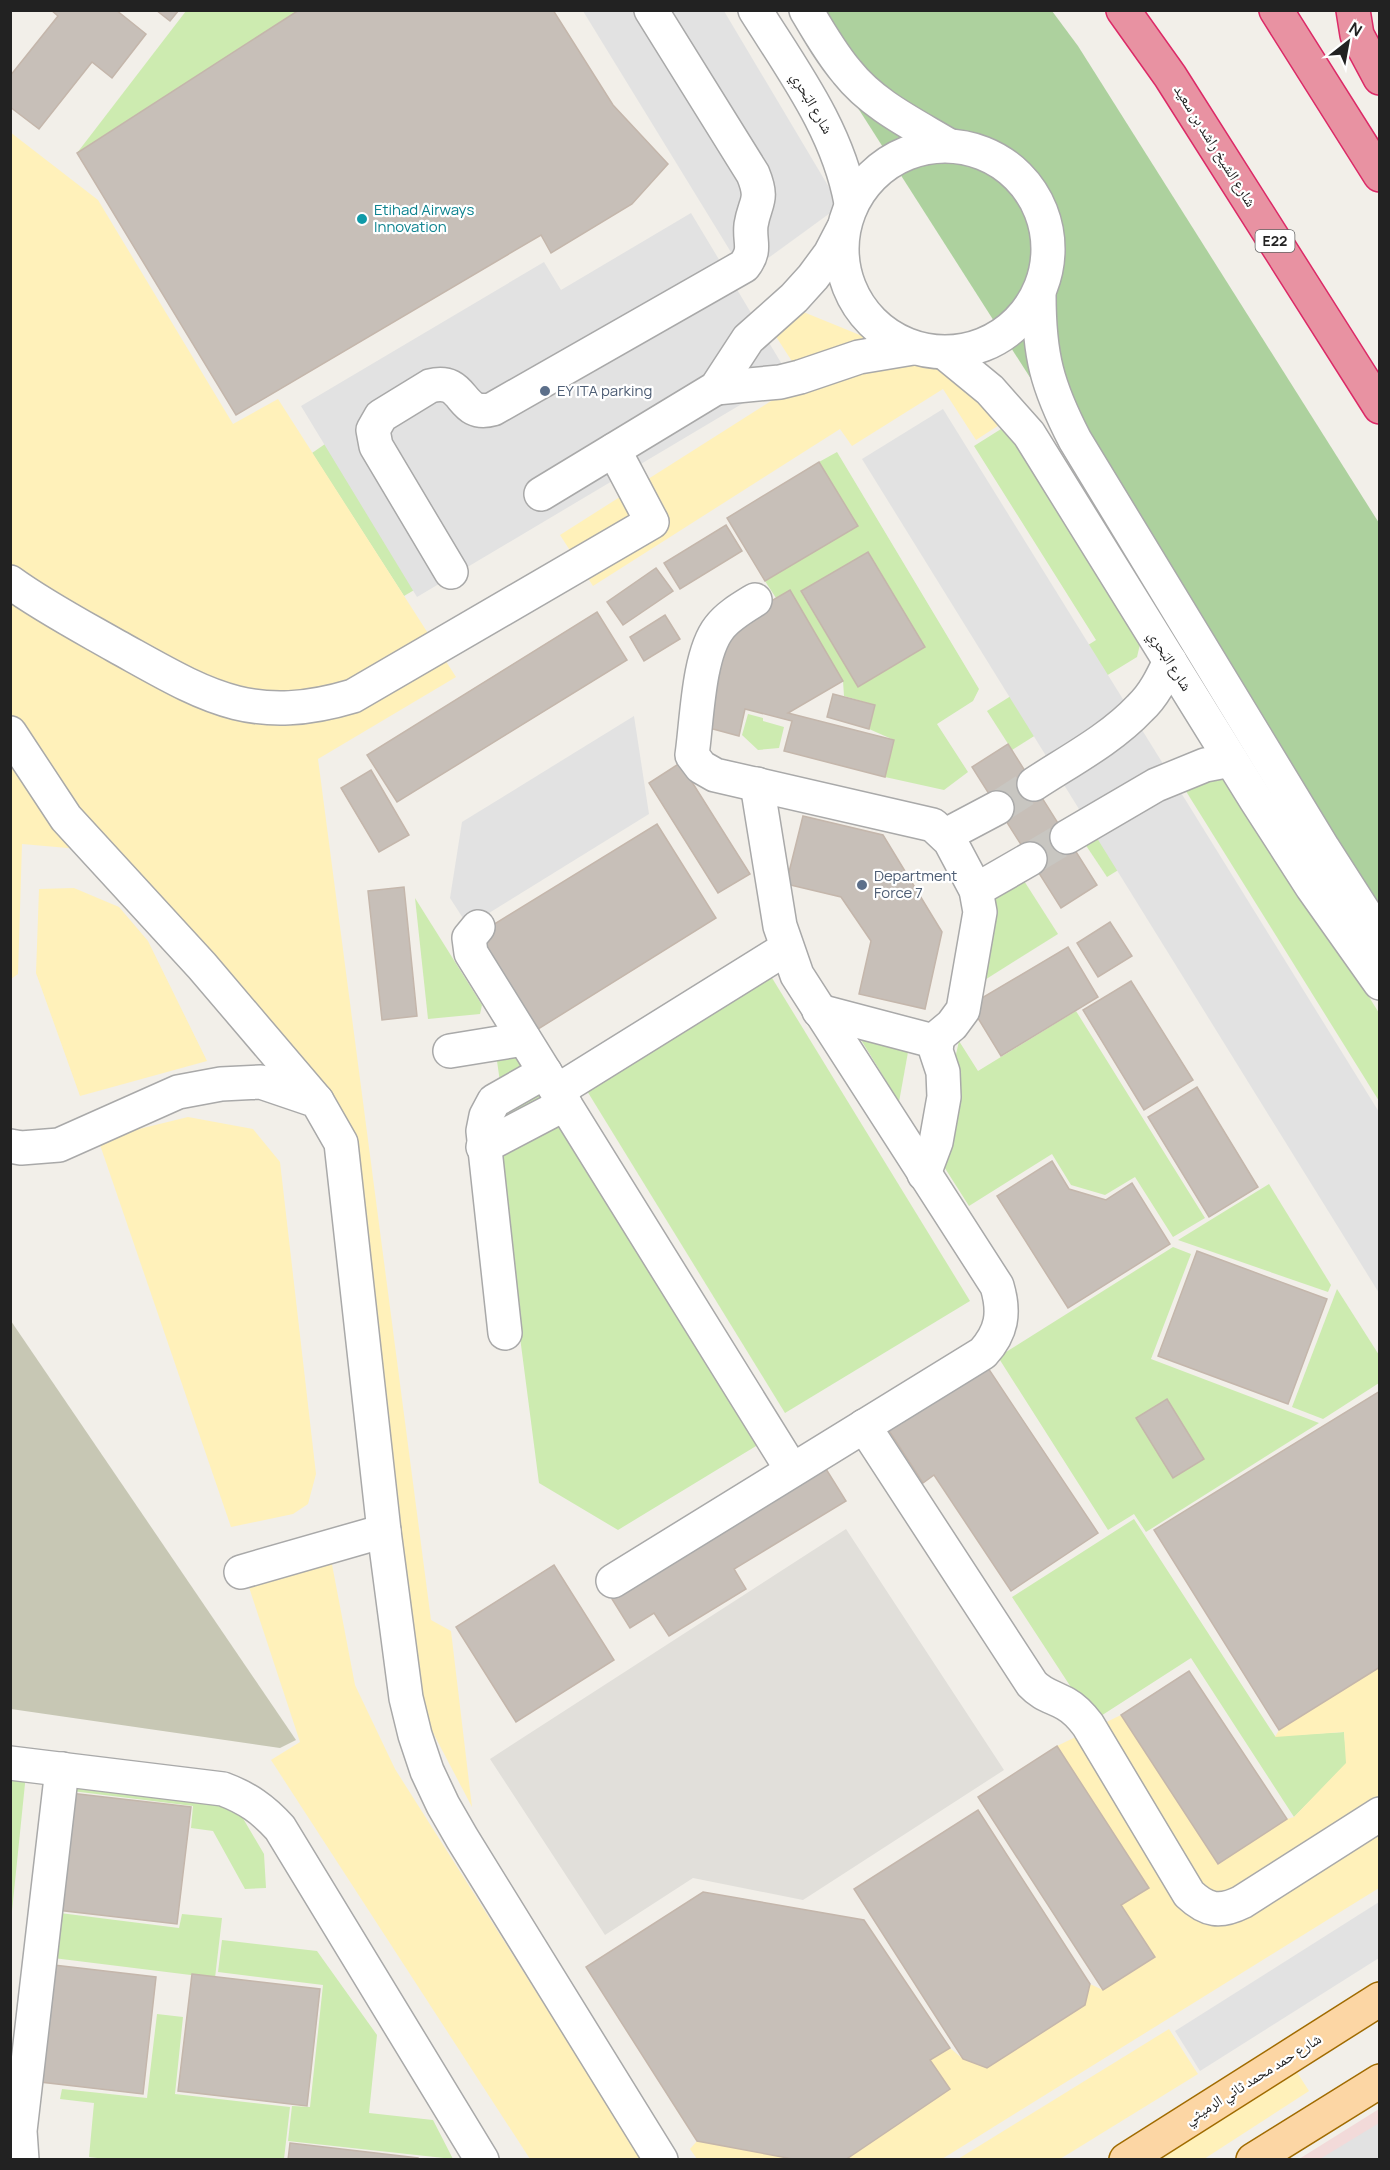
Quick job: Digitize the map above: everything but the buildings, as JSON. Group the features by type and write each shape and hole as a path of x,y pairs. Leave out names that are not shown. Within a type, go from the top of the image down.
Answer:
{"highway":[{"name":"شارع الشيخ راشد بن سعيد","path":"1123,10 1170,76 1380,407"},
{"path":"1276,10 1380,176"},
{"path":"1353,10 1357,35 1380,78"}],"main road":[{"name":"شارع حمد محمد ثاني الرميثي","path":"1126,2160 1380,1999"},
{"path":"1253,2160 1380,2081"}],"street":[{"path":"451,572 376,446 374,430 381,416 430,386 439,383 455,389 472,408 479,411 493,409 744,266 751,257 753,247 751,227 759,197 758,185 651,10"},
{"name":"شارع البَحرِي","path":"755,10 828,130 847,178 847,216"},
{"path":"806,10 848,74 869,95 948,146"},
{"path":"541,494 716,388 748,339 794,298 813,277 830,254 868,178 891,160 919,148 948,146 982,153 1012,170 1034,196 1047,228 1048,262 1039,295 1039,333 1045,370 1057,406 1323,848 1380,937"},
{"path":"847,216 842,259 849,288 864,314 886,334 913,348"},
{"path":"716,388 780,382 859,357 913,348 945,353 974,349 1000,338 1022,319 1039,295"},
{"name":"شارع البَحرِي","path":"945,353 990,390 1029,434 1312,887 1380,984"},
{"path":"10,582 68,619 191,688 243,705 271,709 326,704 352,696 652,522 614,450"},
{"path":"755,600 728,619 712,639 704,662 692,755 701,767 707,772 933,825 946,835 976,890 980,904 980,919 966,1000 958,1018 940,1035 937,1042 936,1051 943,1072 944,1097 936,1142 924,1174"},
{"path":"1034,784 1121,726 1141,708 1158,686 1170,661"},
{"path":"10,733 66,818 202,966 317,1101 341,1143 384,1531 406,1698 415,1735 427,1771 462,1838 661,2160"},
{"path":"1067,837 1156,785 1197,768 1231,760"},
{"path":"613,1581 982,1353 998,1332 1002,1319 1002,1302 997,1286 797,975 778,914 757,784"},
{"path":"946,835 997,808"},
{"path":"976,890 1030,859"},
{"path":"478,927 469,938 471,953 792,1470"},
{"path":"506,1333 483,1148 556,1089 787,948"},
{"path":"819,1011 937,1042"},
{"path":"450,1051 524,1039"},
{"path":"10,1146 21,1148 59,1145 178,1092 221,1084 261,1082 317,1101"},
{"path":"864,1426 1032,1684 1048,1697 1067,1704 1088,1725 1189,1894 1200,1905 1214,1909 1229,1908 1242,1902 1380,1814"},
{"path":"241,1572 384,1531"},
{"path":"10,1763 223,1789 245,1797 264,1811 280,1828 482,2160"},
{"path":"22,2160 20,2131 62,1769"}],"shaded area":[{"path":"583,11 724,11 830,189 837,208 745,275"},
{"name":"EY ITA parking","path":"691,213 789,376 417,597 301,406 544,262 561,290"},
{"path":"943,409 1379,1112 1379,1293 862,459"},
{"path":"634,716 649,814 468,926 450,898 462,822"},
{"path":"10,1321 296,1740 280,1748 11,1709"},
{"path":"846,1529 1004,1770 803,1900 693,1878 605,1935 490,1759"},
{"path":"1379,1902 1379,1958 1200,2071 1175,2031"},
{"path":"1379,2109 1379,2159 1299,2159"},
{"path":"1379,2123 1379,2159 1320,2159"}],"green space":[{"path":"186,11 299,11 77,153"},
{"path":"796,11 1052,11 1078,46 1379,523 1379,924"},
{"path":"1009,424 1142,636 1137,657 1093,684 1066,659 1096,640 974,446"},
{"path":"328,442 421,586 404,596 312,453"},
{"path":"837,452 979,689 973,701 937,724 968,772 944,790 885,777 894,740 869,729 875,705 844,696 843,681 765,581 857,526 819,462","holes":["868,552 925,647 858,687 801,592"]},
{"path":"1022,689 1047,728 1012,750 987,711"},
{"path":"748,714 784,727 779,748 758,750 742,735"},
{"path":"1229,772 1379,1013 1379,1101 1179,780"},
{"path":"1114,826 1136,859 1107,877 1085,844"},
{"path":"1014,865 1058,934 972,988 993,877"},
{"path":"415,898 482,1005 480,1014 428,1019"},
{"path":"769,973 970,1301 785,1413 584,1086"},
{"path":"1076,1011 1205,1218 1173,1237 1135,1177 1105,1195 1071,1185 1052,1154 969,1206 934,1151 959,1041 978,1071"},
{"path":"855,1030 910,1041 899,1102"},
{"path":"521,1051 761,1443 618,1530 539,1483 487,1084 500,1082 496,1054"},
{"path":"1269,1184 1331,1285 1328,1292 1178,1240"},
{"path":"1173,1247 1191,1254 1151,1359 1319,1423 1146,1532 1134,1514 1108,1530 998,1357"},
{"path":"1337,1289 1379,1355 1379,1383 1323,1419 1292,1407"},
{"path":"1134,1519 1275,1736 1344,1732 1347,1763 1294,1817 1191,1658 1093,1721 1012,1597"},
{"path":"11,1762 27,1764 11,1921"},
{"path":"51,1763 234,1803 264,1854 266,1888 245,1889 213,1831 191,1828 193,1806 48,1788"},
{"path":"44,1911 179,1928 182,1914 222,1918 215,1978 29,1955"},
{"path":"222,1940 317,1951 377,2035 369,2113 433,2120 453,2159 288,2141 292,2106 310,2107 323,1985 218,1972"},
{"path":"157,2014 183,2017 175,2094 290,2107 284,2159 115,2160 89,2157 94,2103 60,2099 62,2089 147,2098"}],"sand":[{"path":"10,132 98,200 233,424 278,399 456,677 318,759 431,1620 451,1631 472,1807 397,1664 323,1128 184,921 140,879 91,850 22,844 18,974 11,979"},
{"path":"774,300 953,373 1007,420 976,440 943,389 852,446 840,429 593,586 560,535 804,380 759,310"},
{"path":"74,888 119,907 148,941 207,1061 80,1096 36,973 39,889"},
{"path":"188,1117 253,1129 280,1162 316,1474 308,1504 293,1514 231,1527 98,1139"},
{"path":"330,1554 355,1685 395,1769 642,2159 530,2159 271,1760 300,1742 243,1569"},
{"path":"1379,1667 1379,1888 942,2159 845,2160 950,2089 930,2060 950,2048 963,2059 987,2068 1085,2005 1090,1984 1103,1990 1154,1958 1121,1905 1148,1888 1057,1746 1121,1715 1218,1863 1287,1819 1294,1817 1346,1763 1344,1732 1275,1737 1279,1730"},
{"path":"1169,2029 1198,2074 1060,2159 958,2159"},
{"path":"1286,2055 1309,2091 1204,2159 1126,2160"},
{"path":"697,2141 798,2159 697,2159 690,2149"}],"tunnel":[{"path":"997,808 1034,784"},
{"path":"1030,859 1067,837"}],"place":[{"name":"Etihad Airways Innovation","path":"362,219"},
{"name":"EY ITA parking","path":"545,391"},
{"name":"Department Force 7","path":"862,885"}]}
